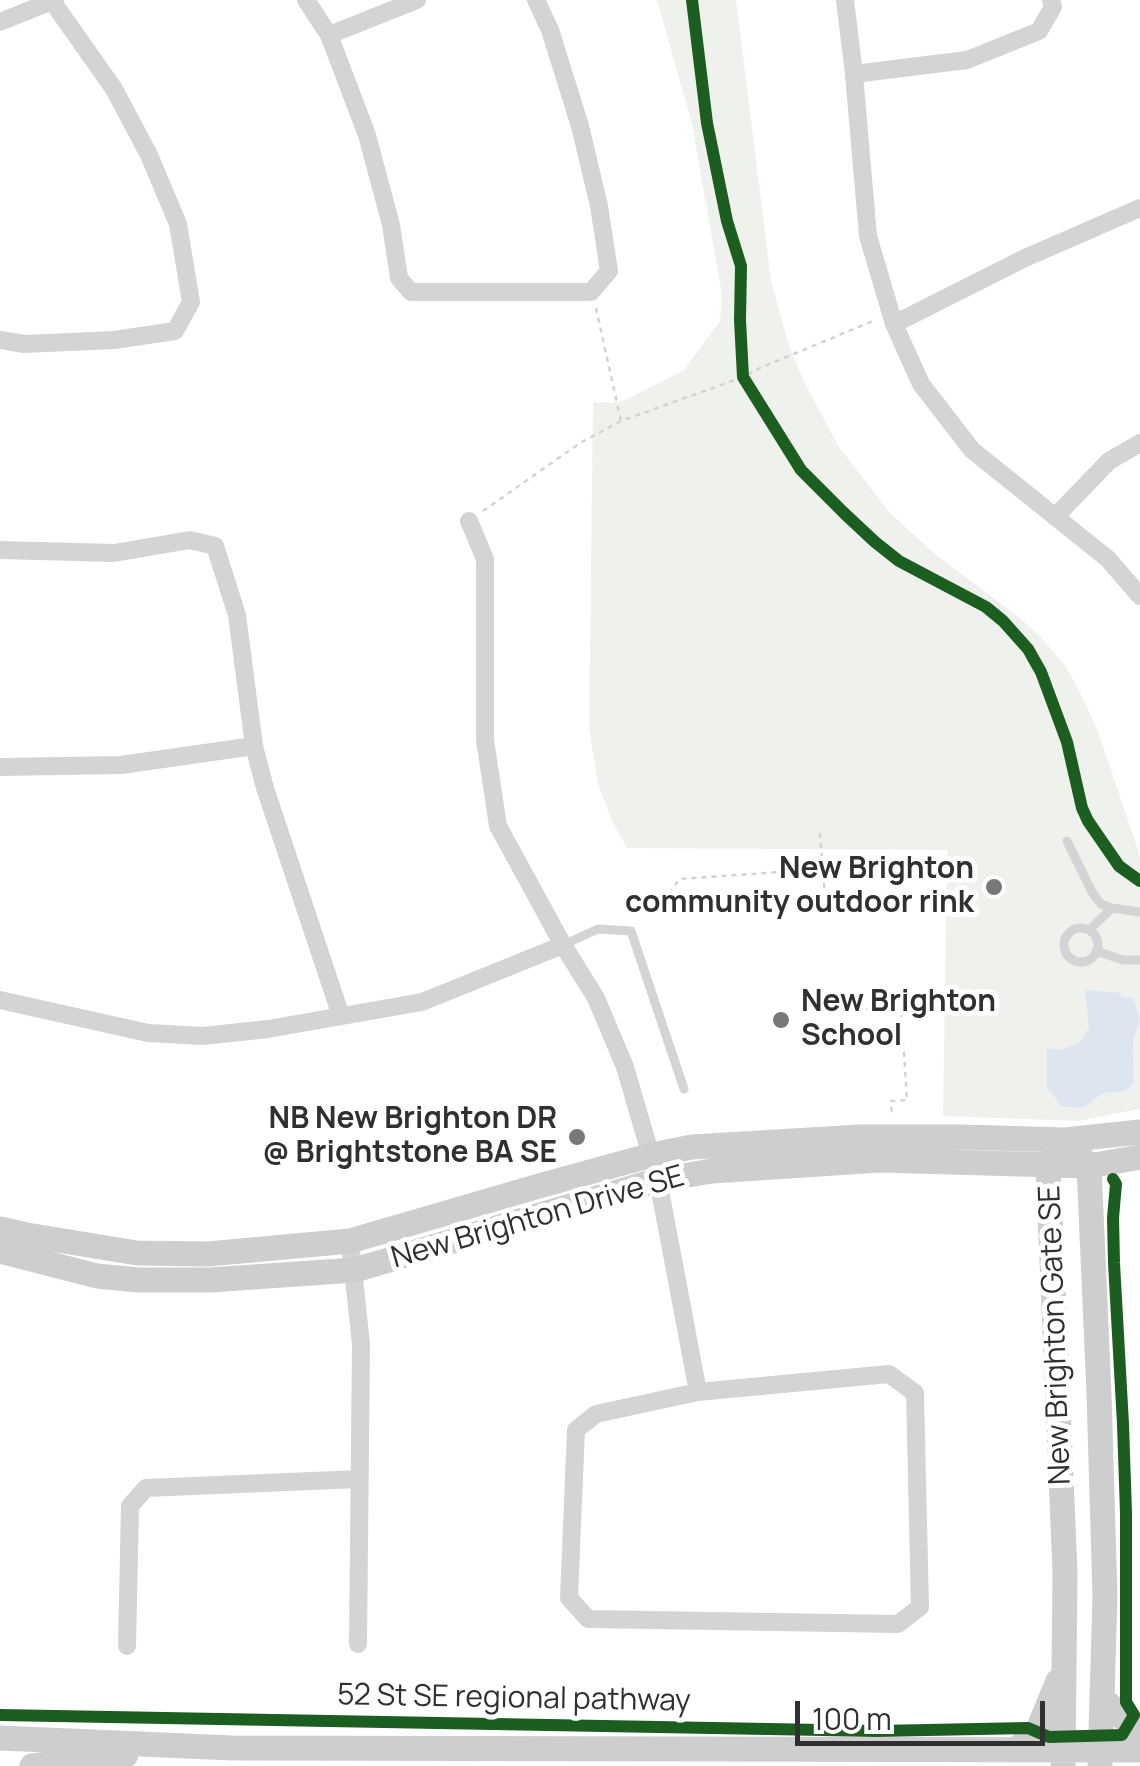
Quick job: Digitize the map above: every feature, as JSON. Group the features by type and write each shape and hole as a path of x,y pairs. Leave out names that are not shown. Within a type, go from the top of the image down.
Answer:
{"street":[{"path":"306,0 329,35 367,135 391,225 400,278 411,292 591,292 609,271 598,206 580,126 550,30 536,0"},
{"path":"329,35 417,0"},
{"path":"845,0 868,236 884,322 922,384 972,450 1108,558 1140,596"},
{"path":"854,74 968,60 1039,30 1052,8 1051,0"},
{"path":"0,22 54,1 114,89 149,155 178,224 192,302 175,331 114,340 24,344 0,340"},
{"path":"884,322 1140,208"},
{"path":"1055,517 1109,461 1140,443"},
{"path":"468,521 485,559 484,740 498,826 596,998 625,1068 655,1167 698,1392"},
{"path":"0,550 114,553 190,540 215,546 237,615 254,746 265,788 341,1016"},
{"path":"0,767 121,764 254,746"},
{"path":"0,1000 148,1033 204,1036 422,1002 563,945"},
{"name":"New Brighton Drive SE","path":"0,1251 97,1276 138,1280 210,1280 355,1270 655,1167 692,1148 860,1137 1065,1140 1140,1132"},
{"name":"New Brighton Gate SE","path":"1065,1140 1089,1166 1105,1596 1103,1699 1081,1760 1063,1667 1065,1572 1048,1166 1065,1140"},
{"name":"New Brighton Drive SE","path":"0,1228 137,1253 208,1254 350,1241 655,1167 729,1169 881,1160 1089,1166 1140,1157"},
{"path":"350,1241 360,1344 358,1644"},
{"path":"889,1374 915,1393 920,1606 898,1624 588,1619 569,1598 576,1430 596,1414 698,1392 889,1374"},
{"path":"128,1646 130,1506 146,1488 359,1479"},
{"path":"1015,1750 1036,1732 1063,1667"},
{"path":"1103,1699 1140,1730"},
{"path":"0,1738 200,1746 1015,1750 1081,1760 1140,1750"},
{"path":"32,1766 200,1746"}],"lane":[{"path":"1067,841 1101,904 1140,912"},
{"path":"1089,930 1112,908"},
{"path":"1078,928 1089,930 1096,939 1094,956 1074,960 1066,953 1064,943 1068,934 1078,928"},
{"path":"563,945 598,929 631,931 684,1089"},
{"path":"1096,950 1124,960 1140,960"}],"path":[{"path":"591,292 621,421"},
{"path":"468,521 580,443 621,421 884,322"},
{"path":"820,833 826,909"},
{"path":"664,902 679,879 823,870"},
{"path":"866,1009 901,1006 907,1100 891,1102 892,1124"}],"shaded area":[{"path":"657,0 736,0 771,281 789,346 839,447 890,513 935,554 1039,635 1067,668 1100,737 1140,856 1140,1109 1078,1121 943,1116 947,850 627,848 613,823 598,784 589,728 593,402 625,400 684,370 720,321 722,295 692,124"},
{"path":"1085,990 1122,993 1119,997 1133,998 1140,1019 1133,1040 1134,1083 1124,1091 1103,1093 1083,1108 1061,1106 1047,1087 1047,1048 1060,1050 1079,1043 1089,1027"}],"cycle path":[{"path":"692,0 707,123 727,221 741,266 743,377 801,470 844,513 899,561 986,607 1028,649 1041,672 1067,742 1088,821 1119,866 1140,881"},
{"path":"1113,1179 1126,1513 1126,1702 1134,1715"},
{"name":"52 St SE regional pathway","path":"0,1715 877,1731 1028,1728 1049,1737 1122,1735 1134,1715"}],"place":[{"name":"New Brighton community outdoor rink","path":"994,887"},
{"name":"New Brighton School","path":"781,1020"},
{"name":"NB New Brighton DR @ Brightstone BA SE","path":"577,1137"}]}
